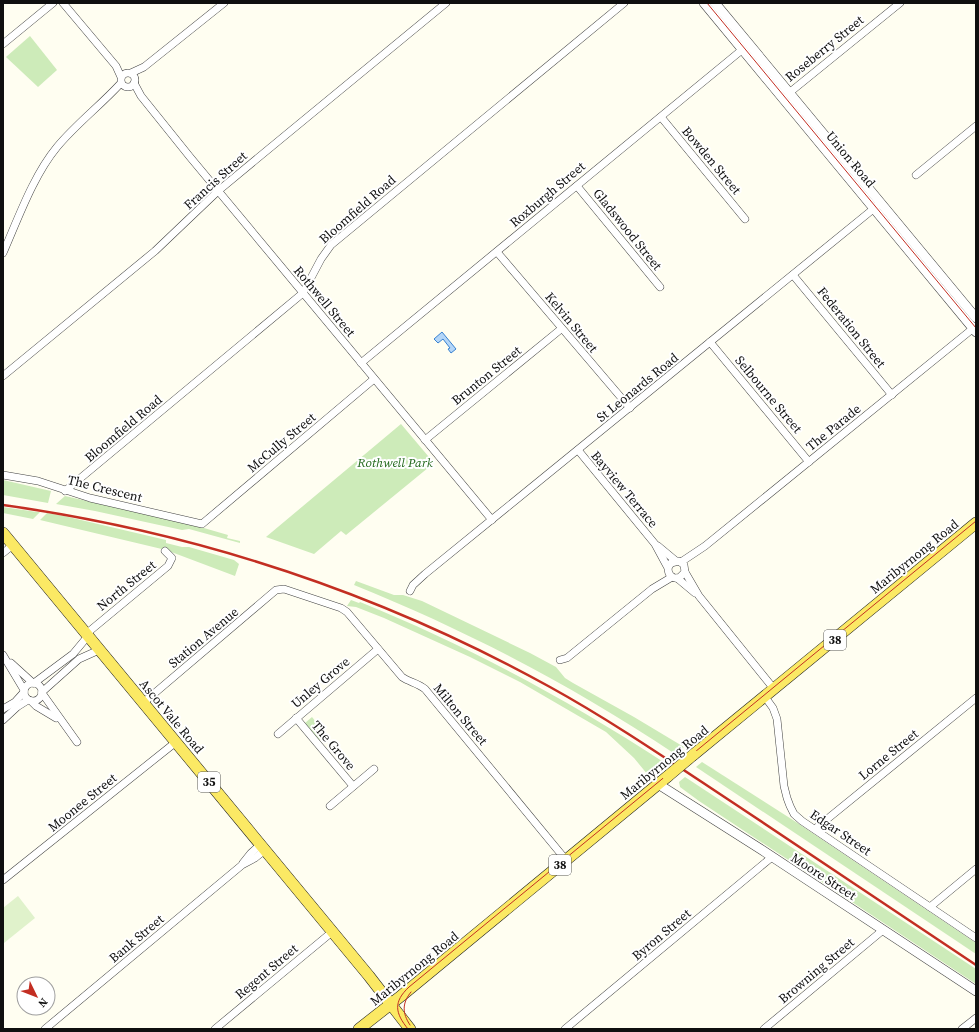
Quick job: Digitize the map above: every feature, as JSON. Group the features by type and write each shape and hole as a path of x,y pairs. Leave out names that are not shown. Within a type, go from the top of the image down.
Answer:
{"main road":[{"name":"Maribyrnong Road","path":"359,1029 366,1025 976,524"},
{"name":"Ascot Vale Road","path":"6,538 176,742 410,1029"}],"street":[{"path":"3,44 53,3"},
{"name":"Rothwell Street","path":"63,3 492,520"},
{"path":"3,253 45,163 71,132 109,96 224,3"},
{"name":"Francis Street","path":"3,376 155,251 218,191 446,3"},
{"name":"Bloomfield Road","path":"65,491 303,294 321,259 331,245 624,3"},
{"name":"Union Road","path":"704,3 746,47 878,205 976,318"},
{"name":"Union Road","path":"715,3 746,47"},
{"name":"Roseberry Street","path":"786,95 900,3"},
{"name":"Roxburgh Street","path":"361,363 746,47"},
{"name":"Bowden Street","path":"661,117 745,218"},
{"path":"916,175 976,126"},
{"name":"Gladswood Street","path":"577,186 660,287"},
{"name":"Union Road","path":"878,205 975,328"},
{"name":"St Leonards Road","path":"410,591 413,585 425,574 878,205"},
{"name":"Kelvin Street","path":"497,252 561,329 630,408"},
{"name":"Federation Street","path":"793,275 892,395"},
{"name":"The Parade","path":"682,565 975,328"},
{"name":"Brunton Street","path":"425,440 561,329"},
{"name":"Selbourne Street","path":"710,342 809,462"},
{"name":"McCully Street","path":"202,524 374,379"},
{"name":"Bayview Terrace","path":"578,450 655,544 671,574 699,596"},
{"name":"The Crescent","path":"3,475 38,481 90,498 202,524"},
{"path":"3,553 6,538"},
{"name":"Bayview Terrace","path":"655,544 682,565 699,596 774,689"},
{"name":"North Street","path":"34,683 73,654 87,635 168,566 172,558 165,551"},
{"path":"560,660 567,658 671,574 682,576 682,565 671,563 671,574"},
{"name":"Milton Street","path":"278,589 284,589 341,608 347,612 405,680 417,684 425,689 566,860"},
{"name":"Station Avenue","path":"143,703 278,589"},
{"name":"Unley Grove","path":"278,734 378,649"},
{"path":"3,720 17,707 30,700 39,699 42,693 79,659 99,650"},
{"path":"4,656 34,683 39,685 42,693 77,742"},
{"path":"4,656 24,691 25,696 36,706 61,721"},
{"path":"3,709 15,702 27,685 34,683"},
{"name":"Edgar Street","path":"765,697 773,708 777,719 784,786 794,814 802,821 976,938"},
{"name":"Lorne Street","path":"815,829 976,698"},
{"name":"The Grove","path":"296,718 353,786"},
{"name":"Moonee Street","path":"3,880 176,742"},
{"name":"The Grove","path":"330,806 374,769"},
{"name":"Moore Street","path":"658,784 976,991"},
{"name":"Bank Street","path":"45,1029 242,865 256,858 263,848"},
{"name":"Byron Street","path":"564,1029 772,857"},
{"path":"930,907 976,869"},
{"name":"Browning Street","path":"764,1029 883,930"},
{"name":"Regent Street","path":"214,1029 332,932"},
{"path":"962,1029 976,1018"}],"green space":[{"path":"30,36 57,70 38,87 6,57"},
{"name":"Rothwell Park","path":"401,424 434,463 346,535 341,531 314,554 266,537"},
{"path":"3,480 51,491 48,503 3,495"},
{"path":"65,496 197,526 228,535 227,538 240,541 240,543 189,529 182,530 56,504"},
{"path":"3,507 40,512 33,519 3,513"},
{"path":"47,513 166,540 166,543 189,547 234,560 239,564 235,576 166,550 40,520"},
{"path":"356,581 394,595 403,595 422,601 530,653 556,667 565,678 573,683 684,747 675,754 598,705 519,661 438,621 354,585"},
{"path":"351,600 360,602 400,619 478,655 591,717 665,763 648,775 634,758 606,732 520,682 470,657 384,618 356,607 347,606"},
{"path":"312,717 326,735 319,740 305,723"},
{"path":"702,762 796,822 976,943 976,954 696,767"},
{"path":"685,777 976,969 976,984 699,801 680,787 679,782"},
{"path":"18,896 35,918 4,943 3,908"}],"water":[{"path":"442,332 456,349 451,353 448,349 450,348 443,339 438,343 434,339"}],"tram line":[{"path":"707,3 976,328"},
{"path":"408,1029 398,1013 398,1003 404,992 409,987 976,521"},
{"path":"410,1025 407,1021 404,1008 406,1000 411,992"}],"railway":[{"path":"3,505 75,517 146,532 216,550 285,571 353,595 486,653 575,701 624,731 976,965"}]}
